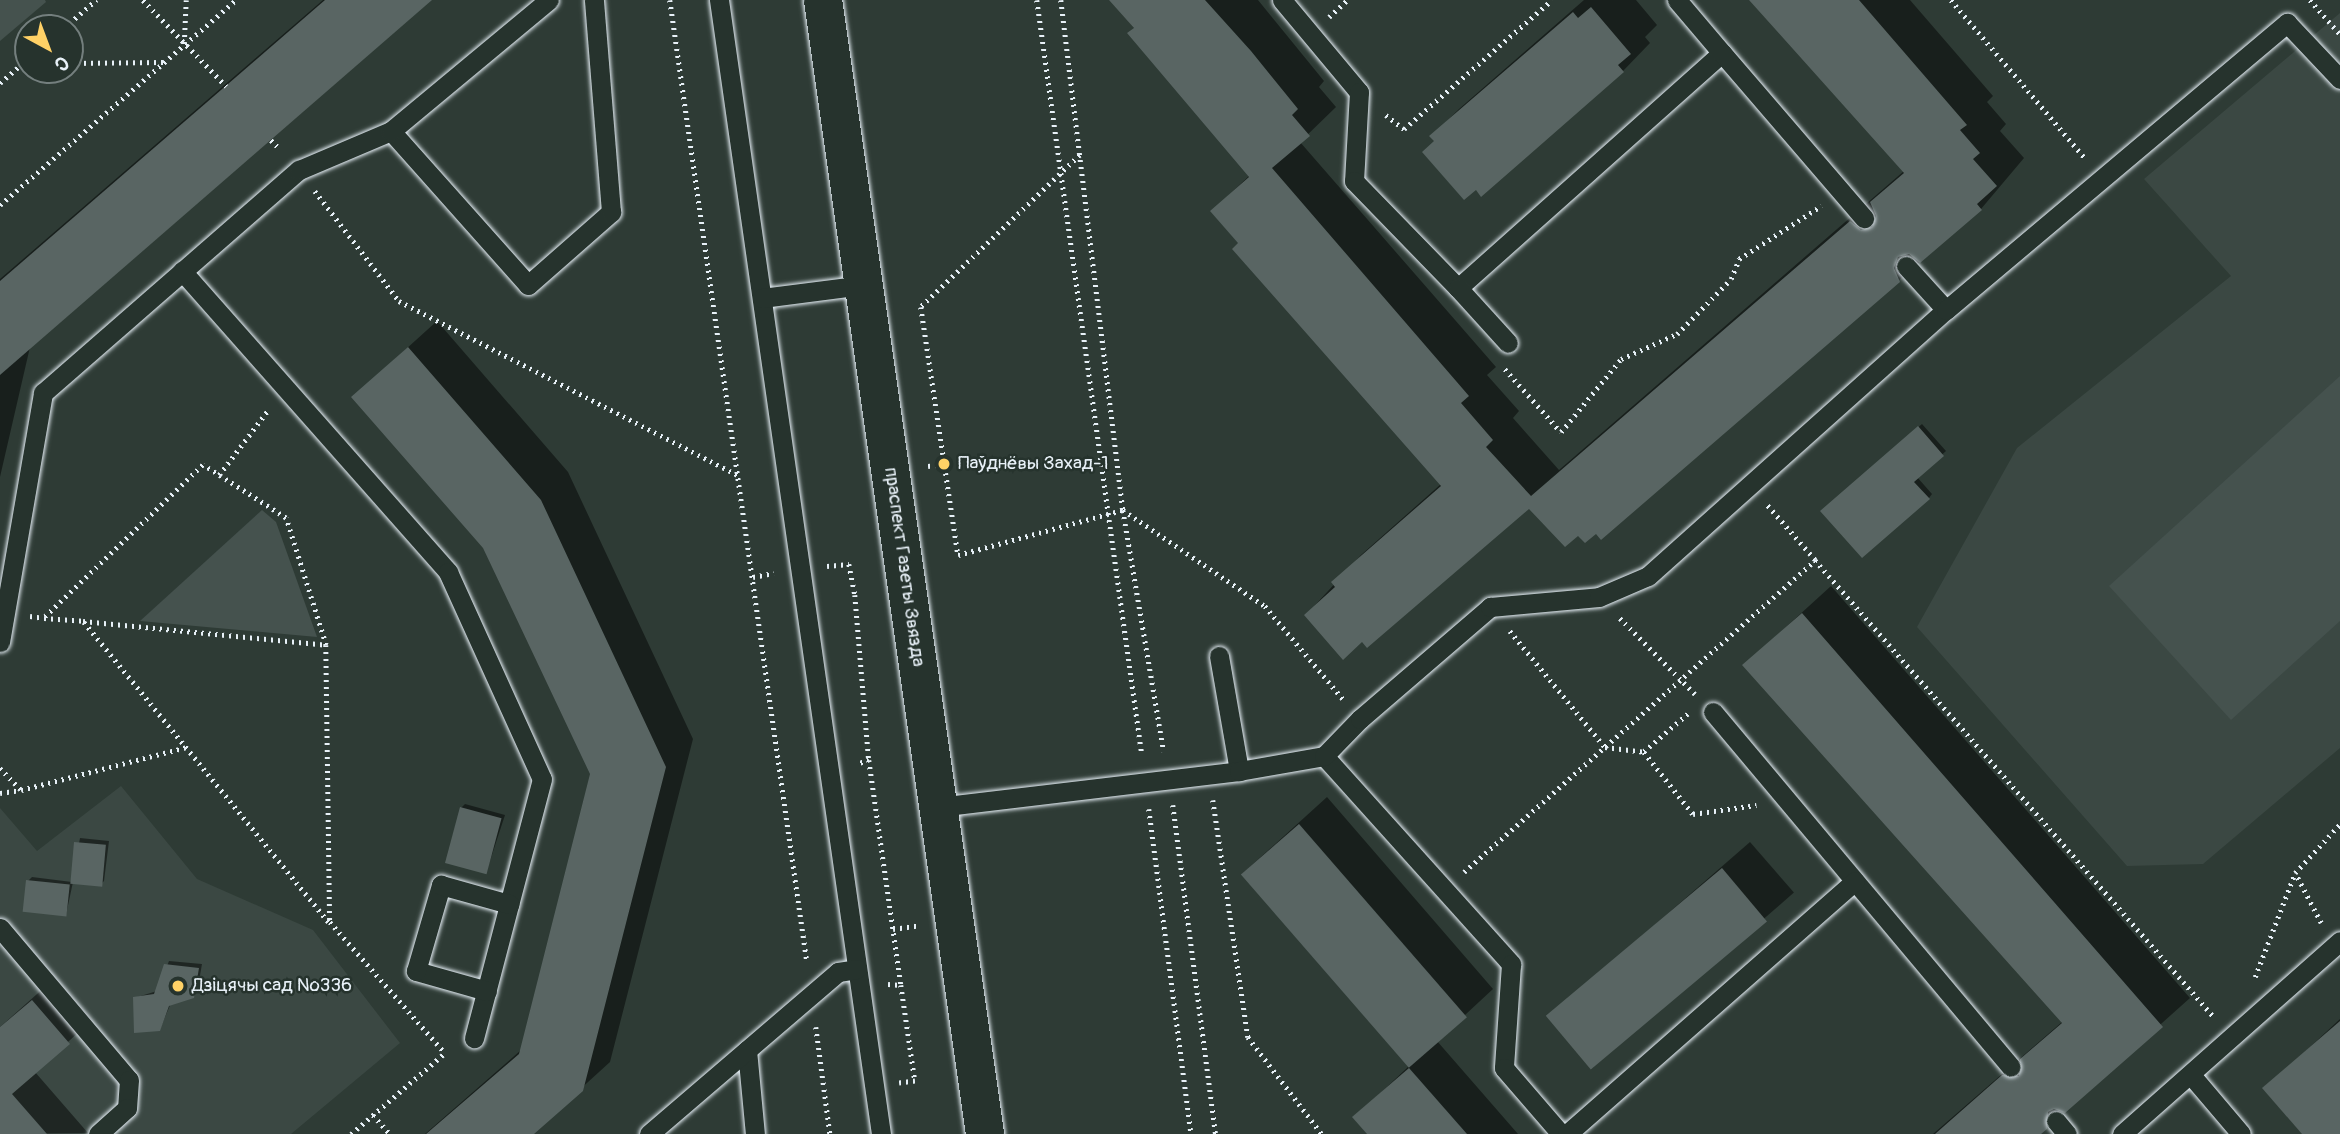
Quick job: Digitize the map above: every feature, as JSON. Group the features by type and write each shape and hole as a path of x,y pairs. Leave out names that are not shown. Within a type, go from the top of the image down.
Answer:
{"main road":[{"name":"праспект Газеты Звязда","path":"823,0 985,1134"}],"lane":[{"path":"0,642 43,393 299,170 391,131 550,0"},
{"path":"391,131 528,285 611,212 594,0"},
{"path":"719,0 881,1134"},
{"path":"1282,0 1359,92 1354,181 1508,343"},
{"path":"1677,0 1864,218"},
{"path":"938,807 1209,775 1324,756 1360,719 1490,607 1600,597 1648,576 1946,310 2287,23 2340,79"},
{"path":"1458,288 1722,53"},
{"path":"1906,266 1946,310"},
{"path":"183,271 448,572 542,779 476,1031"},
{"path":"762,298 864,285"},
{"path":"1219,656 1239,771"},
{"path":"1708,707 2011,1067"},
{"path":"1324,756 1511,964 1504,1068 1562,1134"},
{"path":"1567,1134 1855,881"},
{"path":"486,991 416,971 441,885 509,904"},
{"path":"0,928 129,1080 127,1108 98,1134"},
{"path":"2122,1134 2337,944"},
{"path":"649,1134 838,972 857,969"},
{"path":"747,1050 755,1134"},
{"path":"2191,1075 2241,1134"}],"path":[{"path":"80,14 96,0"},
{"path":"143,0 226,86"},
{"path":"184,45 186,0"},
{"path":"0,205 236,0"},
{"path":"670,0 830,1134"},
{"path":"1037,0 1106,514 1146,783 1191,1134"},
{"path":"1060,0 1123,510 1169,780 1216,1134"},
{"path":"1359,92 1404,129 1552,0"},
{"path":"1951,0 2103,178"},
{"path":"2310,0 2340,34"},
{"path":"84,63 165,62"},
{"path":"0,83 14,72"},
{"path":"271,140 299,170 399,301 739,475"},
{"path":"1081,154 921,307 958,555 1123,510 1265,606 1360,719"},
{"path":"219,475 285,387"},
{"path":"44,618 203,465 286,518 326,645 330,922"},
{"path":"1749,485 2232,1038 2295,873 2340,824"},
{"path":"1443,891 1815,560"},
{"path":"849,564 869,760 915,1081 874,1087"},
{"path":"1490,607 1605,747 1644,752 1708,707 1600,597"},
{"path":"5,614 326,645"},
{"path":"83,621 330,922 445,1053"},
{"path":"0,793 21,790 187,747"},
{"path":"1644,752 1693,814 1788,801"},
{"path":"860,775 858,761 869,760"},
{"path":"0,768 21,790"},
{"path":"1209,775 1248,1037 1322,1134"},
{"path":"2295,873 2337,944"},
{"path":"887,973 889,986 901,985"},
{"path":"351,1134 445,1053 476,1031"},
{"path":"373,1115 390,1134"}],"shaded area":[{"path":"0,0 45,0 32,14 14,14 14,29 0,41"},
{"path":"2340,13 2340,748 2203,864 2127,866 1917,627 2017,448 2231,276 2144,179"},
{"path":"2340,376 2340,621 2231,720 2109,586"},
{"path":"262,510 276,522 317,637 140,621"},
{"name":"Дзіцячы сад №336","path":"121,786 197,879 313,930 400,1043 291,1134 0,1134 0,808 37,851"}],"building":[{"path":"325,0 432,0 0,375 0,281"},
{"path":"1109,0 1205,0 1251,51 1298,109 1292,115 1310,136 1272,168 1469,396 1461,403 1493,440 1486,447 1531,496 1850,221 1861,230 1872,227 1876,216 1870,202 1904,173 1749,0 1859,0 1967,125 1960,130 1980,153 1973,159 1997,186 1977,204 1982,210 1920,263 1909,254 1898,257 1894,268 1900,282 1601,540 1596,534 1585,543 1578,536 1565,547 1529,509 1367,648 1362,642 1343,660 1304,615 1335,587 1331,582 1441,486 1232,249 1238,243 1210,211 1249,177 1127,33 1134,28"},
{"path":"1591,7 1631,54 1618,65 1624,72 1481,197 1476,190 1464,200 1422,152 1434,141 1429,136 1573,12 1578,18"},
{"path":"408,347 541,500 666,767 583,1091 534,1134 426,1134 519,1054 590,774 483,548 351,397"},
{"path":"1918,426 1944,456 1914,482 1930,499 1862,558 1820,511"},
{"path":"1802,613 2163,1027 2065,1113 2054,1109 2048,1112 2047,1129 2041,1134 1935,1134 2002,1075 2019,1076 2020,1059 2062,1023 1742,665"},
{"path":"460,807 502,818 487,874 445,863"},
{"path":"1299,824 1467,1017 1409,1068 1241,875"},
{"path":"74,842 106,845 102,887 70,884"},
{"path":"1722,868 1767,922 1591,1069 1546,1016"},
{"path":"26,880 70,885 66,916 23,912"},
{"path":"164,964 199,968 194,998 169,1006 160,1031 134,1033 133,997 154,994"},
{"path":"32,1000 70,1044 12,1094 47,1134 0,1134 0,1027"},
{"path":"2340,1021 2340,1134 2302,1134 2262,1088"},
{"path":"1409,1068 1467,1134 1367,1134 1352,1117"}],"place":[{"name":"Паўднёвы Захад-1","path":"944,464"},
{"name":"Дзіцячы сад №336","path":"178,986"}]}
